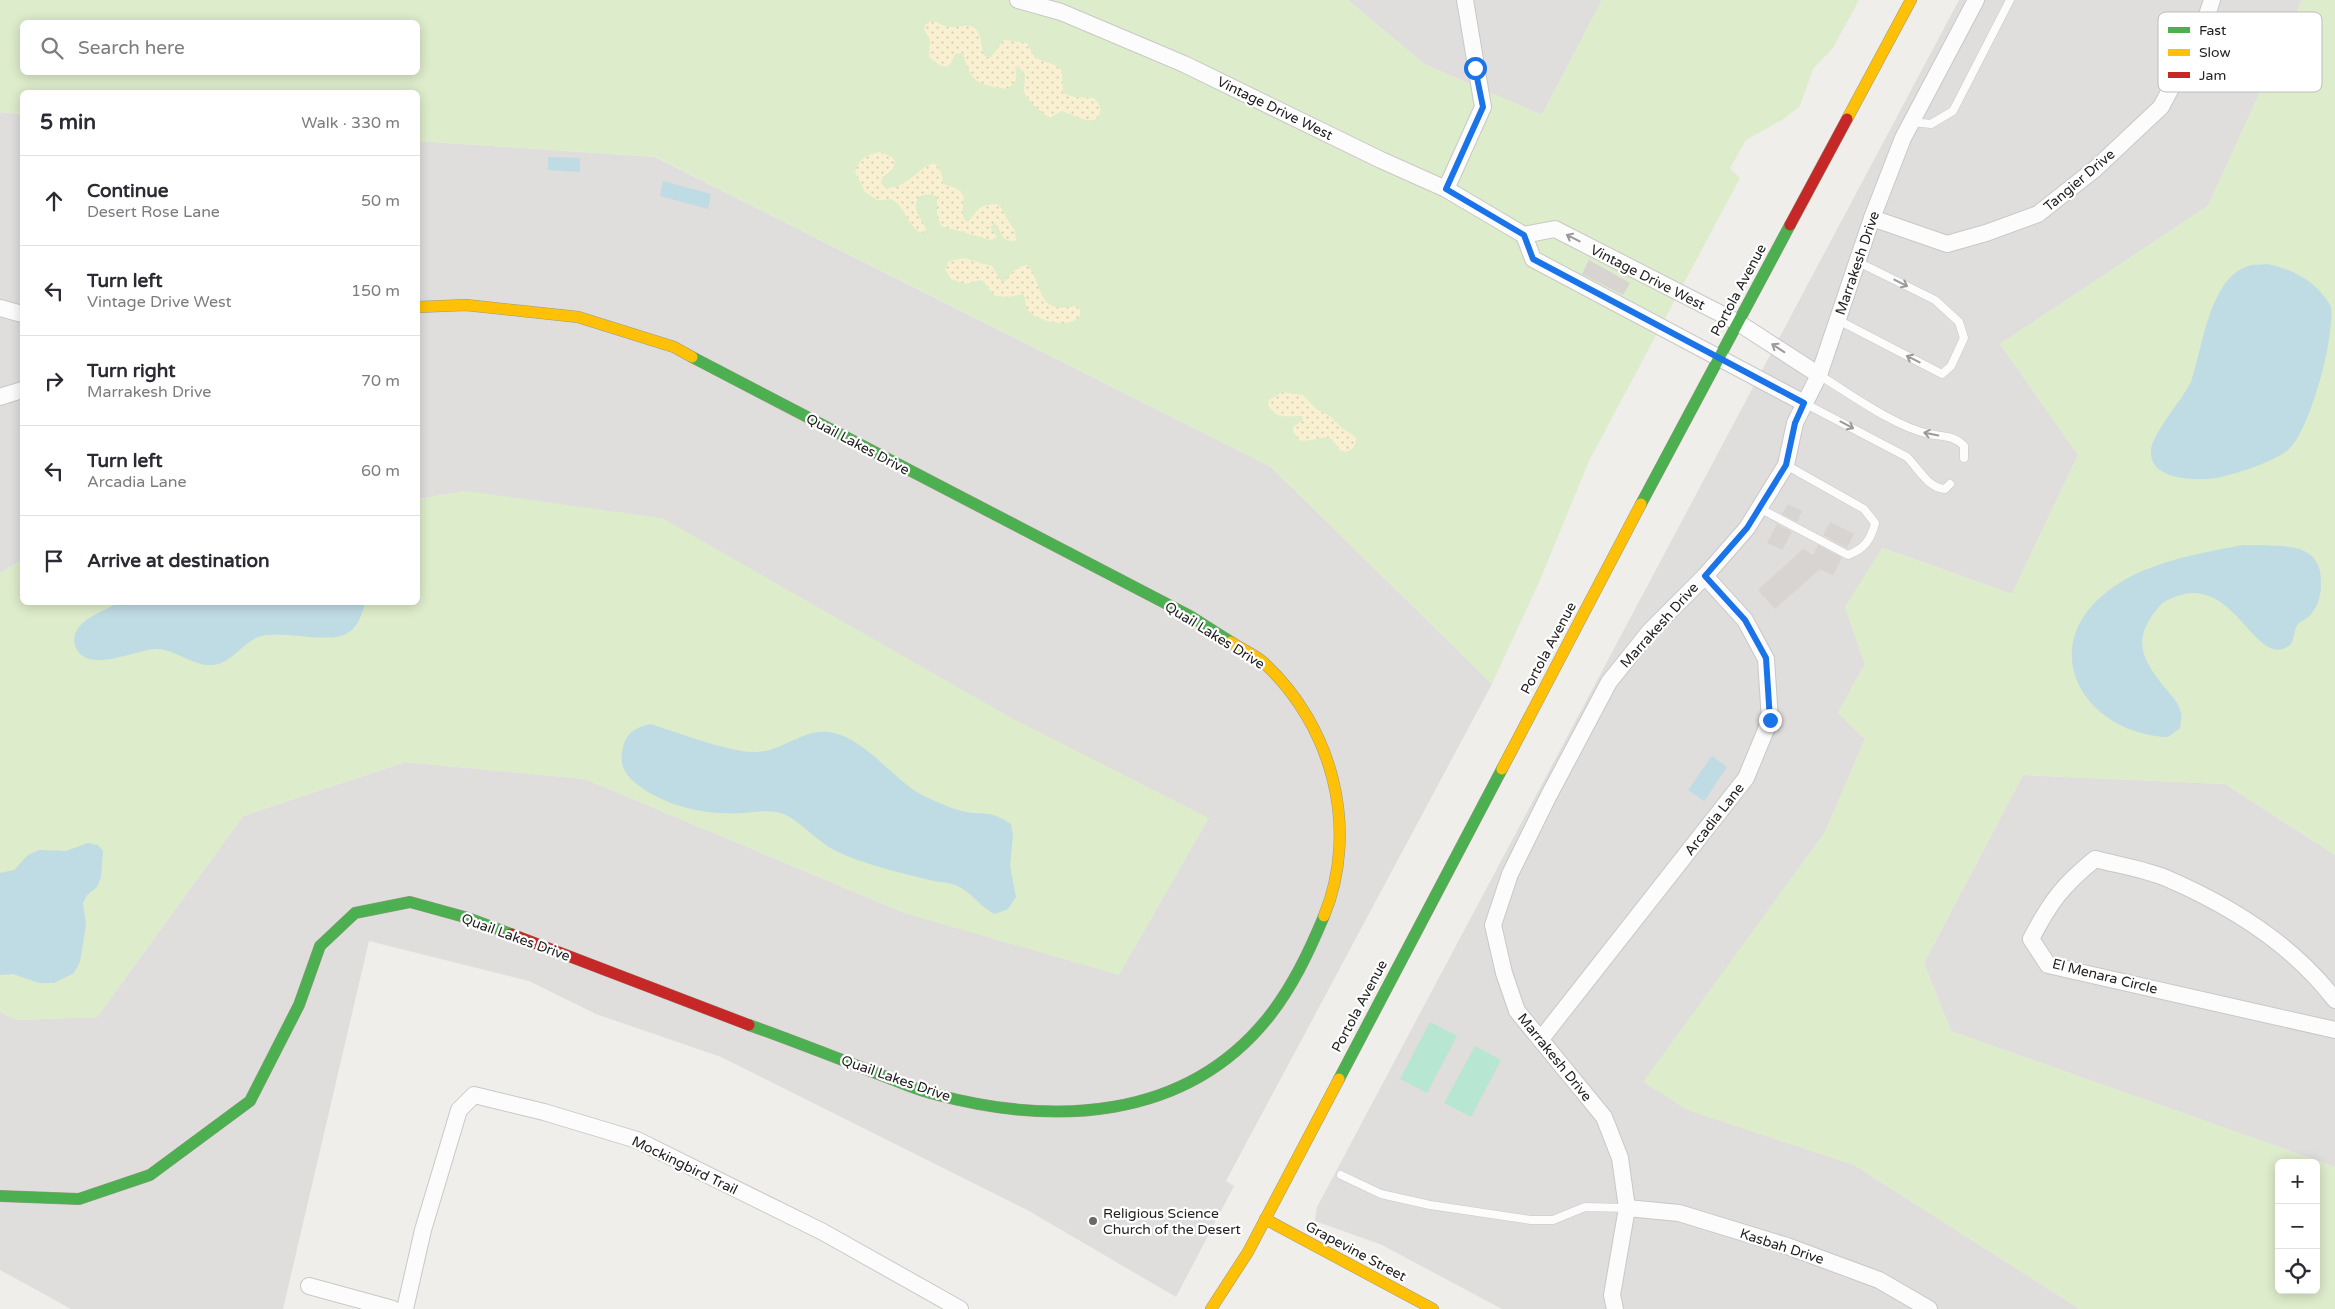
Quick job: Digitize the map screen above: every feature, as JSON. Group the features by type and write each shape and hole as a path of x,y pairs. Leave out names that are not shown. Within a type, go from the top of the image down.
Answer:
{"street":[{"name":"Vintage Drive West","path":"1018,0 1061,12 1184,64 1381,160 1446,189 1524,235 1555,229 1737,322 1819,375"},
{"path":"1446,189 1483,107 1465,0"},
{"name":"Portola Avenue","path":"1211,1309 1248,1252 1737,322 1911,0"},
{"name":"Marrakesh Drive","path":"1615,1309 1612,1295 1627,1208 1620,1158 1604,1117 1517,1011 1504,973 1493,925 1510,874 1548,797 1609,682 1649,632 1705,576 1747,528 1786,465 1795,423 1819,375 1872,218 1903,138 1976,0"},
{"name":"Tangier Drive","path":"2208,12 2212,0"},
{"name":"Tangier Drive","path":"1872,218 1947,244 1986,233 2038,214 2095,169 2161,108 2169,92"},
{"path":"1524,235 1533,259 1719,356 1804,403"},
{"name":"Quail Lakes Drive","path":"0,1196 79,1199 150,1175 250,1101 299,1005 320,946 355,913 410,902 468,918 932,1094 994,1108 1055,1113 1102,1109 1143,1101 1183,1086 1218,1066 1244,1045 1267,1021 1292,984 1308,954 1333,892 1338,866 1338,802 1332,768 1318,736 1300,707 1264,663 1190,616 674,346 578,317 466,305 420,307"},
{"path":"0,308 20,313"},
{"path":"0,397 20,391"},
{"name":"Arcadia Lane","path":"1541,1039 1746,778 1770,720 1766,658 1745,620 1705,576"},
{"name":"El Menara Circle","path":"2335,1000 2319,979 2248,920 2164,877 2095,859 2069,880 2046,911 2031,939 2048,965 2335,1030"},
{"name":"Mockingbird Trail","path":"405,1309 423,1230 459,1110 474,1095 544,1112 638,1140 822,1232 960,1309"},
{"name":"Kasbah Drive","path":"1627,1208 1680,1213 1787,1246 1879,1280 1928,1309"},
{"name":"Grapevine Street","path":"1265,1219 1433,1309"},
{"path":"309,1286 392,1309"}],"lane":[{"path":"1912,122 1931,124 1952,111 2010,0"},
{"path":"1838,320 1942,374 1952,366 1964,338 1959,322 1935,300 1858,262"},
{"path":"1819,375 1899,423 1928,434 1958,439 1964,446 1964,458"},
{"path":"1804,403 1907,457 1929,482 1938,489 1945,489 1950,484"},
{"path":"1759,508 1848,555 1860,551 1872,536 1875,523 1864,509 1786,465"},
{"path":"1341,1176 1381,1194 1430,1205 1531,1220 1552,1220 1585,1207 1627,1208"}],"shaded area":[{"path":"1348,0 1602,0 1542,115 1424,64"},
{"path":"1959,0 2302,0 2297,12 2158,12 2158,92 2260,92 2208,206 2000,344 2078,455 2012,594 1883,548 1845,607 1865,664 1838,713 1865,739 1825,832 1644,1082 1688,1110 1854,1165 2080,1309 1502,1309 1382,1245 1315,1221 1317,1207"},
{"path":"0,112 20,114 20,561 0,573"},
{"path":"420,141 655,157 1271,467 1492,684 1226,1181 1234,1186 1176,1297 1029,1211 721,1057 596,1014 529,981 369,941 283,1309 71,1309 0,1270 0,1012 17,1020 97,1017 243,816 405,762 585,779 907,914 1209,819 1015,720 466,491 420,499"},
{"path":"2023,775 2225,784 2335,855 2335,1167 2320,1162 2320,1159 2312,1159 1951,1031 1924,963"}],"green space":[{"path":"0,0 1348,0 1424,64 1542,115 1602,0 1859,0 1833,48 1813,69 1800,106 1782,120 1746,140 1730,168 1740,178 1589,461 1540,580 1492,684 1271,467 656,157 420,141 420,90 20,90 20,114 0,112"},
{"path":"2302,0 2335,0 2335,855 2225,784 2023,775 1924,963 1951,1031 2312,1159 2275,1159 2275,1294 2320,1294 2320,1162 2335,1167 2335,1309 2080,1309 1854,1165 1688,1110 1643,1082 1825,832 1865,739 1838,713 1865,664 1845,607 1882,548 2012,594 2078,455 2000,344 2208,206 2260,92 2322,92 2322,12 2297,12"},
{"path":"466,491 662,518 1015,720 1209,818 1119,975 907,914 585,779 405,762 243,816 97,1017 17,1020 0,1012 0,573 20,561 20,605 420,605 420,499"},
{"path":"1430,1022 1457,1036 1427,1093 1400,1079"},
{"path":"1475,1046 1501,1060 1471,1117 1444,1103"}],"sand":[{"path":"931,21 951,27 973,27 979,34 986,57 991,57 1004,40 1027,43 1035,58 1055,65 1062,71 1063,93 1074,97 1094,98 1100,108 1098,117 1094,120 1089,120 1062,111 1049,118 1032,104 1024,92 1025,75 1018,66 1015,67 1016,77 1014,82 1007,89 976,80 969,71 963,53 955,54 947,67 941,66 929,57 930,40 924,29 926,24"},
{"path":"881,152 892,157 895,161 892,169 882,178 882,184 885,188 901,184 930,164 935,164 941,172 943,184 959,190 964,197 964,219 968,222 982,207 997,204 1003,210 1015,230 1016,240 1005,239 995,223 990,227 997,237 991,240 941,226 937,215 937,197 932,194 920,196 917,200 916,209 926,230 922,233 917,230 894,201 889,199 877,200 865,192 855,172 859,163 865,158"},
{"path":"964,258 992,266 1001,281 1004,282 1011,273 1027,265 1033,273 1042,296 1047,302 1062,308 1075,306 1080,309 1080,316 1075,320 1062,323 1040,319 1029,312 1023,294 1008,297 995,296 982,280 965,284 951,279 945,269 949,261"},
{"path":"1282,392 1303,395 1316,409 1330,416 1343,429 1356,438 1354,447 1342,452 1328,438 1307,441 1299,440 1293,431 1293,427 1303,420 1302,416 1279,415 1271,410 1268,405 1269,400"}],"water":[{"path":"548,157 580,158 580,172 548,170"},
{"path":"663,181 711,194 708,209 660,196"},
{"path":"2267,264 2286,269 2304,278 2319,290 2331,307 2325,360 2320,382 2305,424 2287,451 2272,460 2253,467 2207,479 2175,477 2165,473 2157,468 2152,461 2152,444 2191,382 2209,316 2216,299 2224,285 2235,273 2248,266"},
{"path":"2242,545 2295,548 2303,550 2316,561 2321,583 2319,600 2310,615 2298,624 2292,643 2287,647 2276,650 2265,645 2230,609 2216,599 2200,593 2181,595 2165,601 2150,619 2144,630 2143,649 2150,668 2180,709 2180,728 2168,737 2138,732 2112,721 2092,704 2078,683 2072,660 2075,635 2088,611 2112,588 2142,571 2175,560"},
{"path":"113,605 364,605 354,628 339,637 266,635 247,643 227,660 213,665 196,663 172,652 156,649 112,659 89,659 80,654 75,645 75,637 77,630 89,618"},
{"path":"650,724 718,746 756,752 775,748 809,734 819,732 841,735 854,741 922,795 961,811 997,816 1011,824 1013,835 1010,866 1016,897 1008,909 995,914 958,886 882,868 836,851 797,822 779,812 715,813 687,808 661,799 633,781 625,772 622,762 622,751 628,736 638,728"},
{"path":"1712,756 1727,767 1704,801 1688,790"},
{"path":"88,843 98,845 103,851 101,877 97,887 87,895 83,903 86,924 80,962 74,973 54,983 39,983 13,974 0,975 0,873 14,870 28,855 39,850 66,851"}],"building":[{"path":"1589,260 1630,283 1623,295 1582,274"},
{"path":"1788,504 1802,511 1797,522 1782,514"},
{"path":"1830,522 1854,534 1847,548 1823,535"},
{"path":"1777,524 1792,532 1782,550 1767,543"},
{"path":"1818,545 1842,558 1833,575 1820,569 1775,609 1758,590 1803,549 1813,555"}],"traffic: fast":[{"path":"1641,504 1790,225"},
{"path":"692,357 1190,616 1231,642"},
{"path":"1339,1079 1502,769"},
{"path":"0,1196 79,1199 150,1175 250,1101 299,1005 320,946 355,913 410,902 468,918 511,934"},
{"path":"749,1025 934,1094 979,1104 1025,1110 1070,1111 1114,1107 1157,1096 1197,1078 1234,1053 1267,1019 1284,995 1306,956 1324,916"}],"traffic: slow":[{"path":"1847,119 1911,0"},
{"path":"420,307 466,305 578,317 674,347 692,357"},
{"path":"1502,769 1641,504"},
{"path":"1231,642 1256,656 1287,687 1307,716 1322,747 1333,780 1339,814 1339,848 1335,882 1324,916"},
{"path":"1211,1309 1248,1252 1339,1079"},
{"path":"1265,1219 1433,1309"}],"traffic: jam":[{"path":"1790,225 1847,119"},
{"path":"511,934 749,1025"}],"place":[{"name":"Religious Science Church of the Desert","path":"1093,1221"}],"route":[{"path":"1475,68 1483,107 1446,189 1524,235 1533,259 1719,356 1804,403 1795,423 1786,465 1747,528 1705,576 1745,620 1766,658 1770,720"}]}
